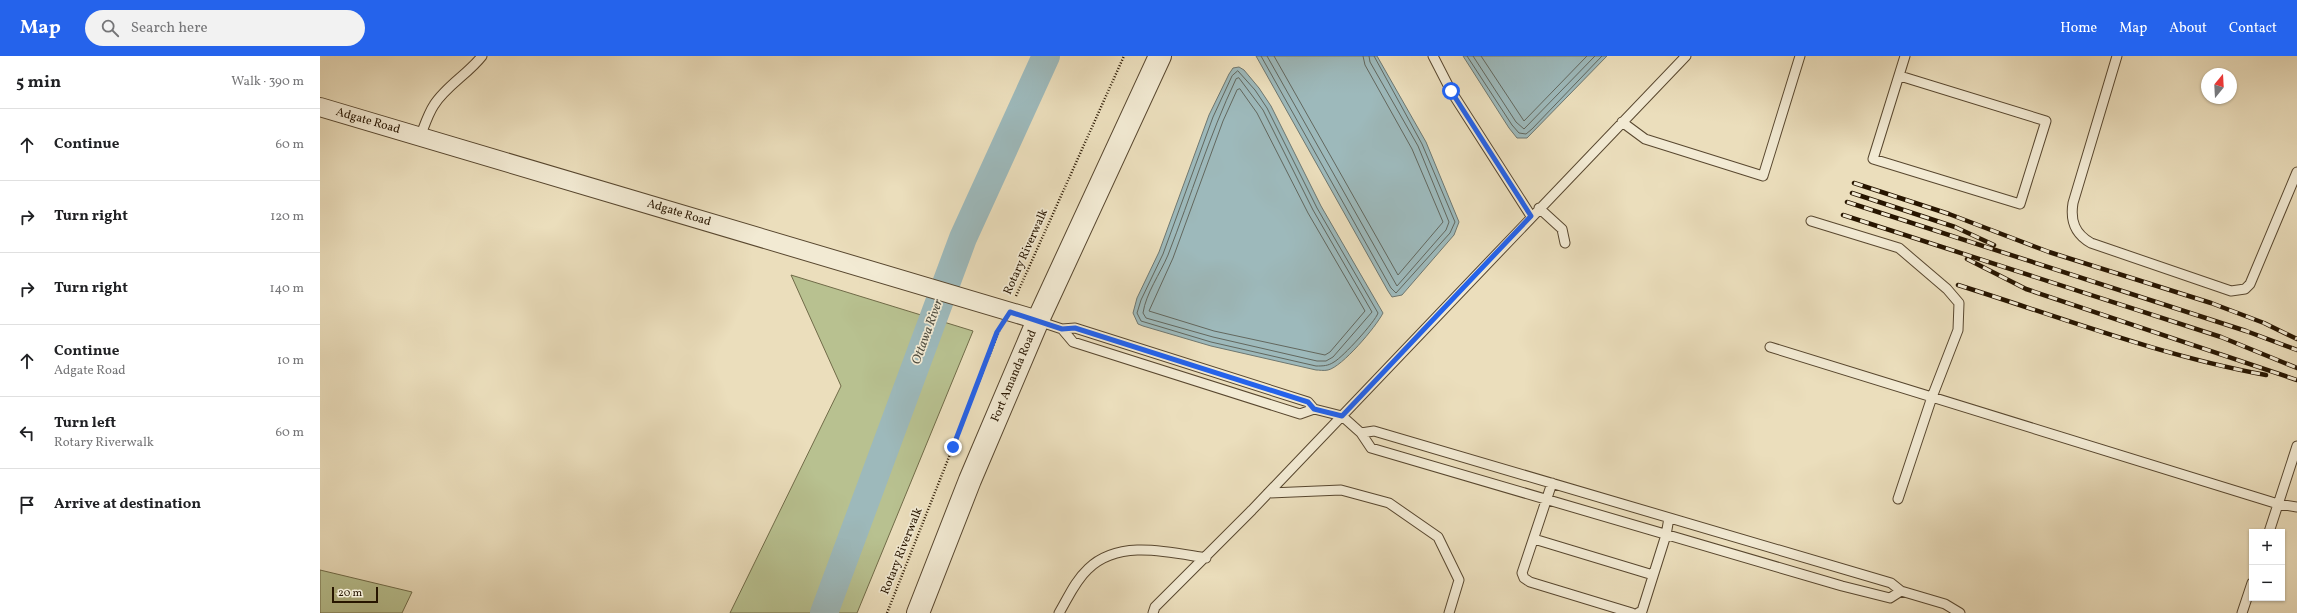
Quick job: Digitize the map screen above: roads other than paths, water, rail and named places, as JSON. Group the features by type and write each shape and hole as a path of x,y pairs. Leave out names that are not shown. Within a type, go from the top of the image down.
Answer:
{"street":[{"name":"Fort Amanda Road","path":"918,613 970,480 1038,320 1160,56"},
{"name":"Adgate Road","path":"320,107 800,249 883,276 1038,320"}],"lane":[{"path":"420,137 436,102 471,69 482,56"},
{"path":"1433,56 1451,91 1531,216"},
{"path":"1152,611 1206,558 1531,216 1686,56"},
{"path":"1622,122 1644,139 1763,176 1800,56"},
{"path":"1900,76 2046,121 2020,204 1873,159 1905,56"},
{"path":"2117,56 2071,213 2074,228 2082,238 2091,243 2231,291 2245,289 2250,284 2297,172"},
{"path":"1539,208 1562,229 1565,243"},
{"path":"1811,221 1899,248 1947,289 1959,303 1958,330 1932,397 1898,499"},
{"path":"1038,320 1062,329 1075,328 1308,402 1314,409"},
{"path":"1062,329 1073,342 1293,412 1300,414 1314,409 1342,416 1361,433 1371,448 1546,501 1890,598 1901,591"},
{"path":"1770,347 2278,504 2297,507"},
{"path":"1361,433 1374,431 1891,583 1901,591 1945,604 1960,613"},
{"path":"2270,529 2297,446"},
{"path":"1552,483 1522,572 1524,578 1530,582 1632,613"},
{"path":"1268,493 1341,490 1389,503 1438,537 1459,580 1449,613"},
{"path":"1638,613 1642,611 1666,535 1669,518"},
{"path":"1534,539 1653,575"},
{"path":"1059,613 1072,590 1088,569 1111,554 1152,551 1206,558"},
{"path":"2242,613 2249,592"}],"water":[{"path":"1256,56 1377,56 1426,142 1459,222 1454,235 1402,295 1392,297 1388,291"},
{"path":"1463,56 1607,56 1527,138 1517,138"},
{"path":"1239,67 1244,70 1259,88 1271,106 1321,206 1383,313 1358,346 1342,362 1328,370 1316,370 1211,346 1138,324 1133,313 1137,298 1159,252 1209,115 1229,74 1233,68"}],"waterway":[{"name":"Ottawa River","path":"824,613 963,238 1046,56"}],"railway":[{"path":"1854,183 1949,214 2049,252 2211,303 2264,323 2297,339"},
{"path":"1852,193 1955,227 1994,245"},
{"path":"1847,202 2246,331 2297,350"},
{"path":"1843,215 2221,337 2297,368"},
{"path":"1967,259 2026,289 2297,380"},
{"path":"1958,285 2149,347 2227,367 2266,375"}]}
